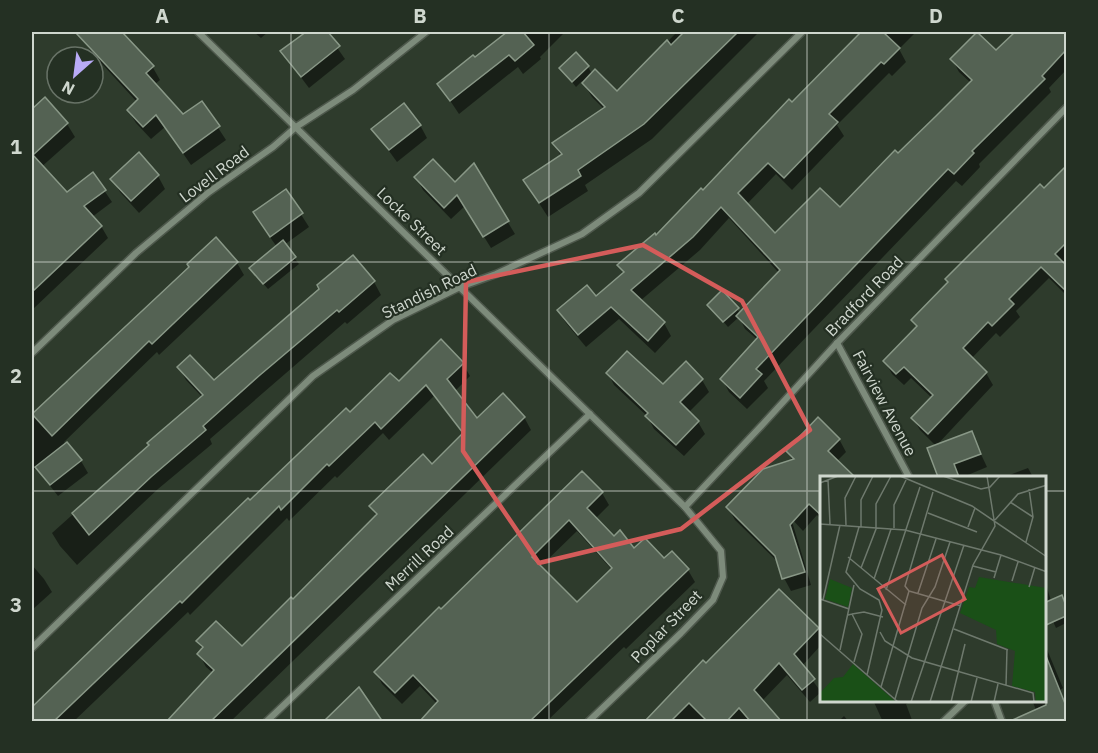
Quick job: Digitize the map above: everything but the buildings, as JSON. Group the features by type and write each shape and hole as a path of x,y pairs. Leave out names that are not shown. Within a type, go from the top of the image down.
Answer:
{"street":[{"name":"Locke Street","path":"198,32 685,507"},
{"name":"Lovell Road","path":"32,353 136,253 209,192 273,147 296,127 353,90 426,32"},
{"name":"Standish Road","path":"32,648 313,376 393,320 460,287 496,274 582,234 639,193 802,32"},
{"name":"Bradford Road","path":"685,507 837,343 1066,108"},
{"name":"Fairview Avenue","path":"837,343 908,476"},
{"name":"Merrill Road","path":"266,722 590,414"},
{"name":"Poplar Street","path":"588,722 713,600 723,577 721,551 685,507"},
{"path":"943,722 964,702"},
{"path":"995,702 1002,722"}],"highlighted area":[{"path":"643,245 742,301 810,430 681,529 539,563 463,451 466,282"}]}
